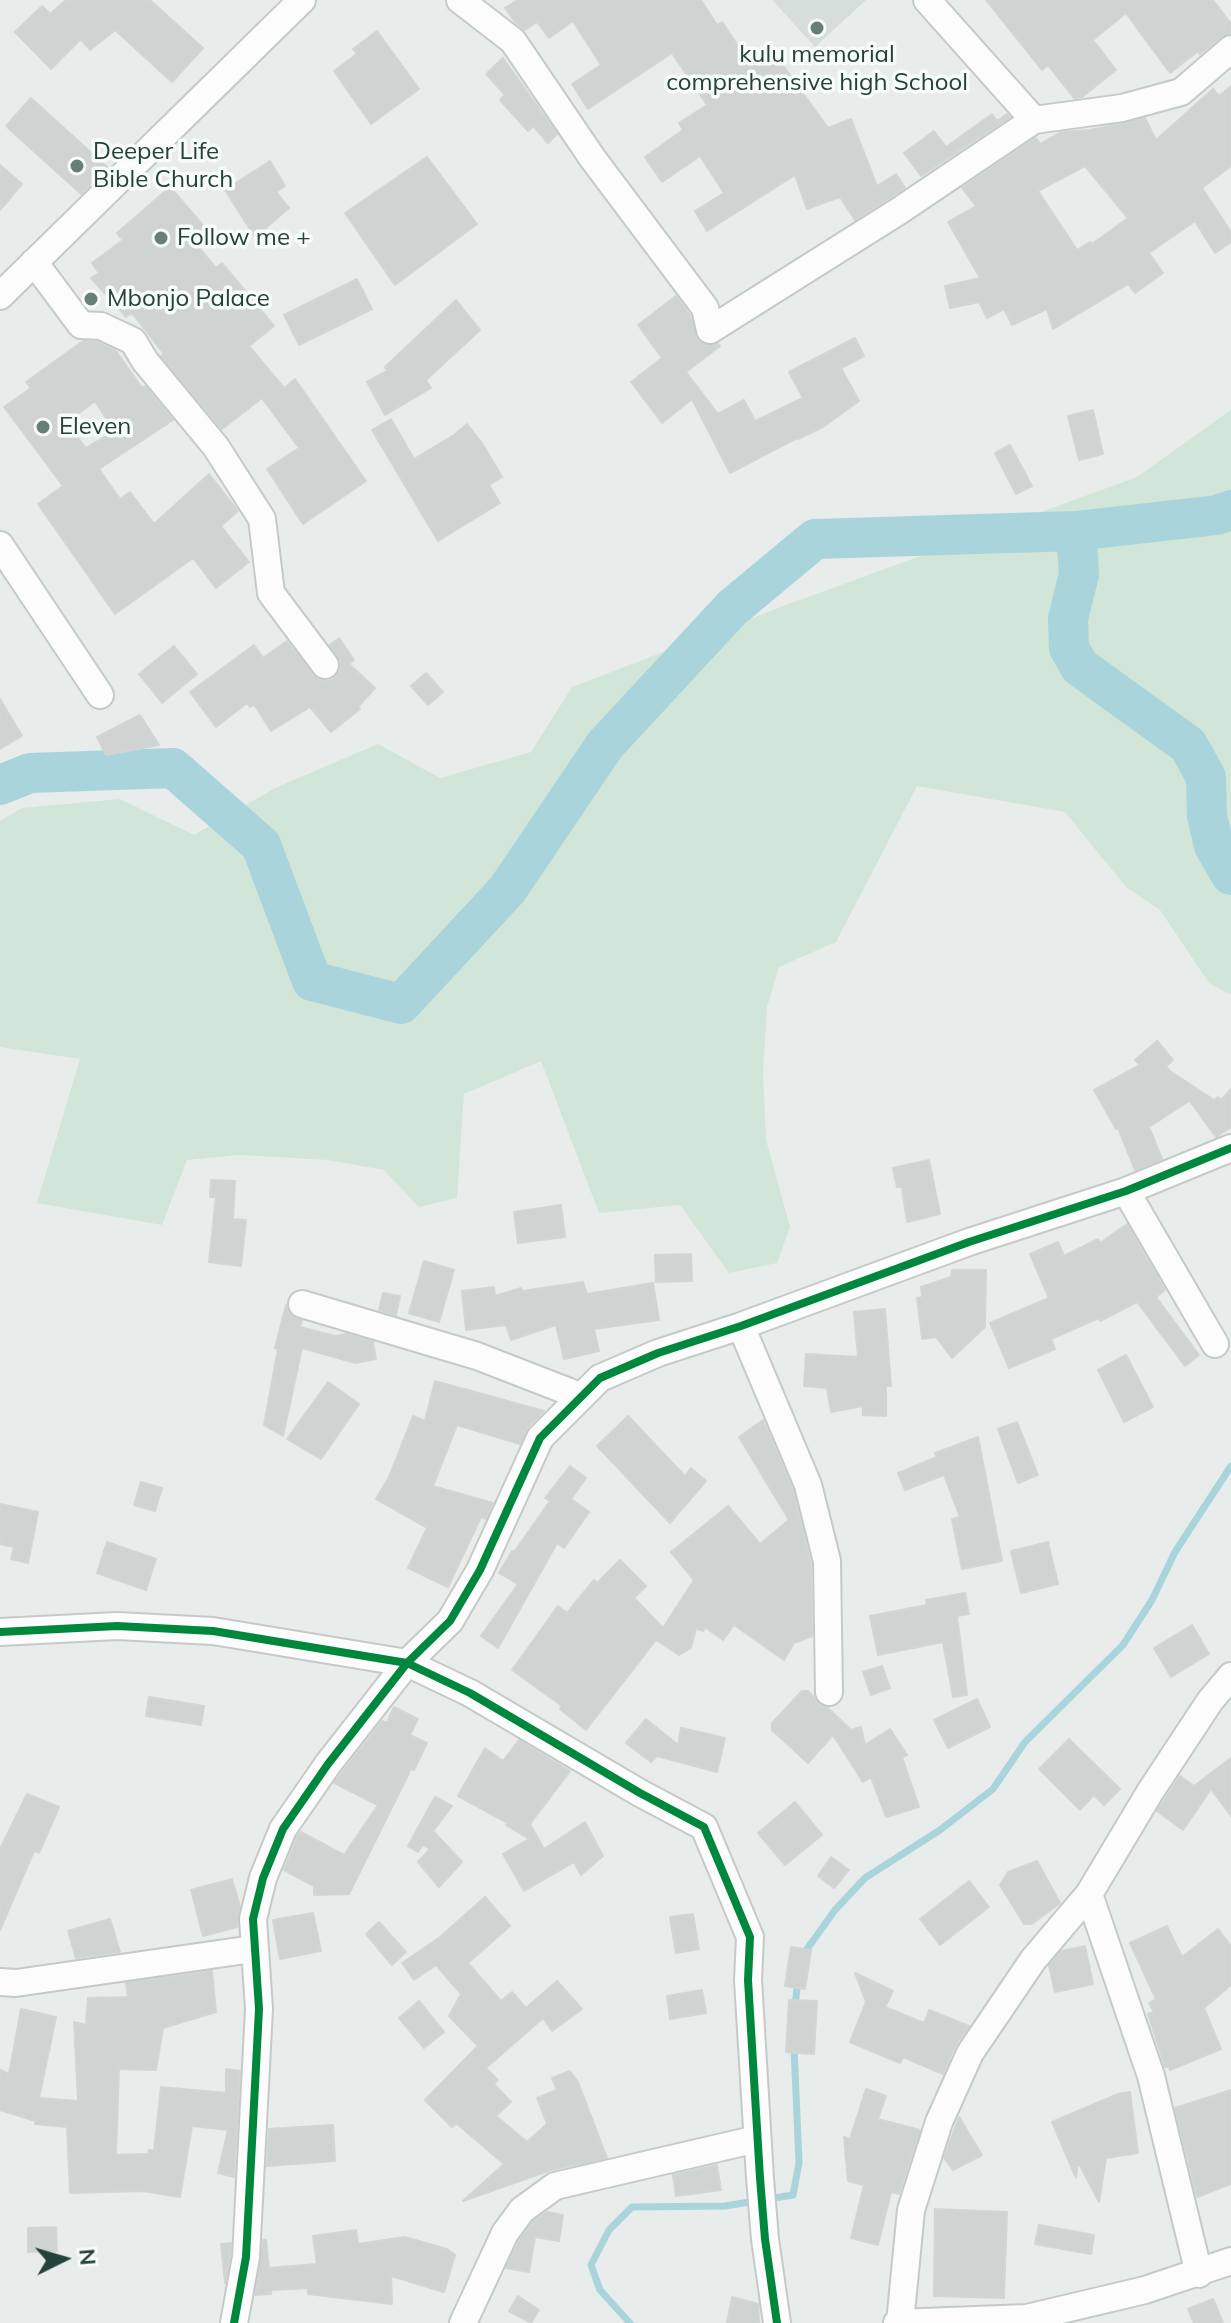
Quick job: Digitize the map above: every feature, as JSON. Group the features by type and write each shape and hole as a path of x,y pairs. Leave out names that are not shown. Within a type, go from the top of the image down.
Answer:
{"street":[{"path":"0,296 276,11 302,0"},
{"path":"460,0 513,41 593,159 705,308 710,330 925,194 1034,120 1122,108 1181,92 1231,49"},
{"path":"927,0 1034,120"},
{"path":"34,262 81,325 101,326 133,341 145,361 216,447 262,519 271,593 325,665"},
{"path":"0,545 100,695"},
{"path":"234,2323 246,2257 259,2009 253,1949 256,1898 283,1829 328,1764 407,1663 450,1621 480,1570 540,1438 600,1378 658,1353 741,1326 969,1242 1126,1191 1231,1148"},
{"path":"1126,1191 1215,1344"},
{"path":"302,1304 477,1356 580,1396"},
{"path":"741,1326 808,1485 827,1561 829,1692"},
{"path":"0,1632 117,1626 213,1631 407,1663 470,1693 704,1827 750,1937 748,1980 757,2139 765,2239 777,2323"},
{"path":"1231,1676 1210,1701 1156,1781 1089,1894 1033,1960 970,2053 939,2122 911,2210 898,2323 1027,2318 1145,2290 1231,2261"},
{"path":"1089,1894 1151,2076 1199,2274"},
{"path":"0,1982 16,1983 253,1949"},
{"path":"463,2323 505,2233 522,2210 555,2186 757,2139"}],"shaded area":[{"name":"kulu memorial comprehensive high School","path":"772,0 866,0 815,47"}],"green space":[{"path":"1231,410 1231,995 1209,983 1160,910 1126,887 1065,812 917,786 836,942 779,967 767,1007 763,1073 766,1140 790,1227 777,1263 729,1273 680,1205 599,1213 541,1061 464,1094 457,1198 419,1207 384,1170 328,1160 239,1155 187,1160 162,1225 37,1203 80,1059 0,1047 0,821 22,808 120,799 194,835 275,788 378,744 440,778 531,752 572,687 1137,477"}],"building":[{"path":"66,0 150,0 203,48 172,82 115,30 90,50 81,39 51,69 15,32 42,6 50,14"},
{"path":"518,0 701,0 717,25 722,22 741,50 772,50 828,128 851,119 877,186 896,174 905,188 855,220 840,197 807,209 795,175 707,231 695,211 724,193 700,156 662,182 645,157 683,130 679,123 707,105 672,53 588,109 572,84 601,65 573,21 549,38 537,22 525,30 505,8"},
{"path":"986,0 1213,0 1231,24 1231,33 1200,54 1198,51 1170,73 1126,13 1093,40 1116,70 1082,97 1074,98 1048,65 1042,70"},
{"path":"377,31 419,89 371,124 334,71 357,54 353,49"},
{"path":"503,58 557,134 548,143 533,126 528,131 500,100 505,95 486,74"},
{"path":"1231,86 1231,166 1202,188 1231,232 1231,242 1215,253 1195,221 1149,253 1163,273 1135,293 1128,284 1053,329 1047,309 1012,325 1004,309 987,318 979,302 950,308 945,286 980,278 948,222 976,206 962,188 1036,138 1040,144 1061,132 1090,130 1145,118 1156,140 1213,89 1219,96","holes":["1085,166 1128,218 1092,244 1090,242 1077,250 1038,191"]},
{"path":"31,98 108,168 81,194 6,126"},
{"path":"992,114 997,121 1007,114 1010,117 921,176 904,153 934,131 946,147"},
{"path":"427,157 477,224 395,285 345,213"},
{"path":"270,161 285,186 276,192 289,208 255,237 225,190"},
{"path":"0,165 22,184 0,210"},
{"path":"170,187 208,231 195,243 216,268 222,263 274,326 249,346 284,388 295,379 366,481 303,524 267,469 299,448 262,398 222,429 161,356 164,354 132,313 126,317 91,278 99,273 92,263 123,240 117,233"},
{"path":"357,279 372,309 299,345 284,315"},
{"path":"676,296 690,315 698,341 720,346 686,372 718,414 744,400 755,421 803,398 789,372 855,338 864,356 841,368 859,401 823,427 730,473 692,399 662,423 631,382 662,358 638,325"},
{"path":"456,300 480,330 426,380 431,388 385,415 367,382 387,371 385,367"},
{"path":"83,341 97,342 116,351 142,388 145,386 173,420 99,469 120,499 130,492 154,524 209,474 238,511 221,526 249,562 216,588 193,558 115,614 38,504 63,486 4,407 31,388 26,382","holes":["95,401 114,431 86,448 66,423"]},
{"path":"1093,410 1103,454 1079,460 1068,416"},
{"path":"391,419 414,459 467,424 502,477 489,485 500,503 438,541 372,430"},
{"path":"1010,445 1032,486 1016,494 995,453"},
{"path":"339,638 354,660 349,664 375,688 358,707 360,709 331,732 310,707 271,731 254,704 250,707 247,703 216,727 190,692 254,645 263,658 287,641 313,675 319,680 328,681 340,671 341,662 330,645"},
{"path":"174,646 197,674 162,703 139,674"},
{"path":"426,673 443,692 428,705 411,686"},
{"path":"0,699 22,736 0,749"},
{"path":"140,715 159,745 106,755 97,737"},
{"path":"1157,1041 1173,1060 1166,1066 1170,1071 1214,1100 1218,1097 1221,1100 1231,1089 1231,1127 1216,1137 1184,1093 1189,1101 1149,1127 1162,1159 1135,1170 1118,1128 1094,1090 1140,1065 1135,1060"},
{"path":"929,1160 940,1214 907,1222 902,1187 897,1187 893,1168"},
{"path":"211,1180 235,1181 233,1219 246,1220 241,1266 209,1262 216,1197 210,1197"},
{"path":"561,1205 565,1237 518,1243 514,1212"},
{"path":"1127,1224 1165,1290 1156,1297 1199,1355 1185,1366 1137,1302 1100,1321 1099,1318 1051,1339 1055,1349 1009,1368 990,1323 1049,1298 1030,1254 1058,1242 1064,1256 1098,1239 1100,1243"},
{"path":"691,1254 692,1281 656,1282 655,1255"},
{"path":"424,1261 454,1270 439,1322 409,1313"},
{"path":"952,1270 986,1270 985,1327 952,1358 936,1337 922,1339 917,1298 922,1297 921,1287 951,1277"},
{"path":"583,1282 587,1294 653,1283 659,1320 594,1329 599,1351 564,1359 556,1325 511,1340 506,1325 466,1330 462,1291 494,1287 495,1296 521,1288 522,1291"},
{"path":"383,1293 400,1296 396,1315 379,1310"},
{"path":"286,1305 291,1316 302,1321 300,1327 335,1336 347,1334 373,1342 376,1359 355,1363 302,1348 283,1436 264,1425 278,1349 275,1348"},
{"path":"885,1309 891,1386 886,1386 886,1416 863,1415 863,1406 831,1412 827,1388 804,1386 806,1354 858,1357 854,1312"},
{"path":"1126,1355 1153,1407 1124,1422 1098,1370"},
{"path":"435,1381 544,1411 528,1427 520,1444 457,1425 433,1486 493,1503 486,1519 481,1517 448,1587 408,1568 427,1528 376,1499 389,1477 413,1416 425,1421"},
{"path":"328,1382 359,1404 321,1459 287,1439"},
{"path":"628,1416 685,1476 691,1468 706,1481 670,1523 597,1446"},
{"path":"763,1420 793,1490 811,1563 812,1636 794,1643 784,1660 734,1625 723,1640 705,1627 703,1631 696,1628 691,1648 679,1655 656,1640 586,1730 560,1709 562,1706 512,1670 558,1606 567,1613 594,1580 597,1583 620,1560 646,1586 634,1598 663,1628 694,1580 671,1552 728,1506 760,1544 789,1520 739,1437"},
{"path":"1017,1422 1038,1475 1018,1483 998,1429"},
{"path":"978,1437 1002,1561 962,1569 952,1519 960,1517 944,1475 905,1490 898,1473 937,1457 935,1453"},
{"path":"570,1466 586,1478 571,1499 589,1512 564,1548 557,1543 498,1648 481,1636 518,1584 499,1573 550,1501 545,1498"},
{"path":"141,1482 162,1488 155,1511 134,1505"},
{"path":"0,1504 38,1512 28,1563 11,1559 14,1547 0,1544"},
{"path":"107,1542 156,1559 146,1590 97,1573"},
{"path":"1048,1542 1058,1584 1021,1593 1011,1551"},
{"path":"965,1593 969,1614 957,1616 967,1695 953,1697 943,1642 878,1655 870,1616 927,1605 926,1600"},
{"path":"1192,1625 1209,1654 1171,1677 1154,1648"},
{"path":"882,1666 890,1688 871,1695 863,1672"},
{"path":"802,1691 808,1691 851,1730 861,1727 865,1745 890,1729 907,1755 902,1757 919,1807 886,1817 871,1777 863,1782 833,1735 808,1763 772,1730 772,1723"},
{"path":"149,1697 204,1706 201,1725 146,1716"},
{"path":"977,1699 990,1727 948,1748 934,1720"},
{"path":"394,1707 418,1719 410,1735 427,1743 349,1894 314,1895 314,1886 284,1870 297,1837 301,1832 344,1855 378,1805 334,1783 382,1721 387,1723"},
{"path":"646,1719 678,1745 681,1728 725,1738 717,1772 657,1756 651,1762 626,1743"},
{"path":"1069,1739 1120,1789 1104,1805 1094,1795 1080,1810 1039,1769"},
{"path":"519,1740 570,1771 530,1824 544,1849 585,1822 603,1856 581,1875 574,1862 524,1891 503,1854 529,1839 506,1825 508,1823 458,1796 485,1748 503,1761"},
{"path":"1231,1758 1231,1816 1211,1789 1183,1830 1157,1811 1180,1776 1194,1786"},
{"path":"27,1794 59,1807 39,1853 34,1851 0,1930 0,1849"},
{"path":"435,1797 452,1806 433,1831 462,1862 439,1887 418,1862 430,1849 423,1845 418,1852 408,1846"},
{"path":"795,1802 822,1835 785,1865 758,1833"},
{"path":"831,1857 849,1870 834,1888 818,1876"},
{"path":"1037,1861 1060,1903 1032,1924 1024,1924 1000,1885 1008,1872"},
{"path":"232,1879 240,1907 237,1927 203,1936 191,1890"},
{"path":"969,1881 989,1907 940,1945 920,1919"},
{"path":"485,1897 510,1926 468,1963 501,2001 512,1992 526,2008 557,1981 582,2009 552,2031 543,2018 486,2068 498,2080 494,2084 511,2102 496,2116 527,2142 547,2124 537,2098 557,2090 552,2078 570,2071 578,2082 607,2158 551,2170 463,2201 504,2164 456,2123 452,2127 425,2100 478,2046 449,2016 461,1994 436,1965 414,1980 402,1963 440,1937"},
{"path":"313,1913 321,1951 280,1959 273,1920"},
{"path":"693,1914 699,1949 676,1953 670,1917"},
{"path":"110,1919 120,1952 76,1958 68,1931"},
{"path":"379,1922 406,1952 392,1965 366,1934"},
{"path":"1167,1926 1182,1957 1218,1929 1231,1946 1231,1985 1204,2008 1221,2049 1170,2070 1165,2067 1148,2014 1154,2012 1149,2003 1156,1999 1130,1943"},
{"path":"1085,1946 1093,1984 1055,1992 1049,1965 1061,1951"},
{"path":"791,1947 811,1950 805,1989 785,1986"},
{"path":"212,1971 216,2012 163,2028 156,2070 119,2069 116,2155 154,2151 161,2087 226,2093 226,2069 240,2071 234,2177 218,2173 228,2130 192,2126 180,2197 142,2191 70,2193 67,2127 35,2124 35,2121 0,2110 0,2070 9,2074 21,2009 56,2017 39,2098 78,2101 74,2022 86,2025 88,1998 128,1997 126,1983"},
{"path":"855,1973 893,1991 885,2007 924,2023 929,2010 969,2026 955,2046 943,2074 903,2057 900,2063 850,2042 866,2002"},
{"path":"702,1990 706,2013 670,2019 667,1996"},
{"path":"789,2000 817,2001 814,2054 786,2052"},
{"path":"419,2001 444,2032 424,2048 399,2018"},
{"path":"866,2089 886,2096 878,2119 920,2130 899,2194 891,2192 878,2245 851,2238 864,2185 848,2181 844,2137 850,2139"},
{"path":"1231,2090 1231,2184 1197,2197 1175,2108"},
{"path":"1130,2092 1138,2153 1106,2158 1099,2202 1078,2162 1076,2178 1052,2122 1118,2094"},
{"path":"959,2117 982,2155 953,2170 944,2158"},
{"path":"333,2125 335,2161 267,2166 269,2129"},
{"path":"717,2165 721,2190 676,2196 673,2175"},
{"path":"935,2209 1007,2212 1004,2298 934,2296"},
{"path":"547,2212 563,2215 559,2241 535,2237 529,2272 506,2268 519,2241 533,2222"},
{"path":"1039,2225 1094,2235 1091,2254 1035,2244"},
{"path":"56,2227 57,2251 28,2252 28,2228"},
{"path":"356,2230 358,2244 405,2237 447,2249 455,2255 444,2292 391,2276 392,2304 308,2294 308,2288 271,2290 271,2294 255,2295 263,2240 266,2240 269,2268 317,2264 313,2236"},
{"path":"231,2243 230,2255 225,2283 221,2244"},
{"path":"518,2296 539,2310 531,2323 509,2311"},
{"path":"732,2297 758,2304 759,2323 727,2323"},
{"path":"1213,2299 1223,2323 1194,2323 1188,2309"}],"waterway":[{"path":"0,785 30,773 173,768 261,845 312,981 401,1004 507,890 605,745 732,608 815,539 1076,531 1217,515 1231,510"},
{"path":"1076,531 1079,574 1068,619 1069,648 1080,667 1188,745 1206,777 1207,816 1214,846 1231,875"},
{"path":"802,1956 835,1910 865,1878 940,1830 993,1789 1025,1742 1123,1645 1152,1600 1175,1552 1231,1466"},
{"path":"795,2006 798,1979"},
{"path":"630,2323 600,2290 591,2265 609,2230 632,2207 725,2206 793,2195 799,2163 794,2047"}],"cycle path":[{"path":"234,2323 246,2257 259,2009 253,1919 263,1878 283,1829 328,1764 407,1663 450,1621 480,1570 540,1438 600,1378 658,1353 741,1326 969,1242 1126,1191 1231,1148"},
{"path":"0,1632 117,1626 213,1631 407,1663 470,1693 704,1827 750,1937 748,1980 760,2178 777,2323"}],"place":[{"name":"kulu memorial comprehensive high School","path":"817,28"},
{"name":"Deeper Life Bible Church","path":"77,166"},
{"name":"Follow me +","path":"161,238"},
{"name":"Mbonjo Palace","path":"91,299"},
{"name":"Eleven","path":"43,427"}]}
